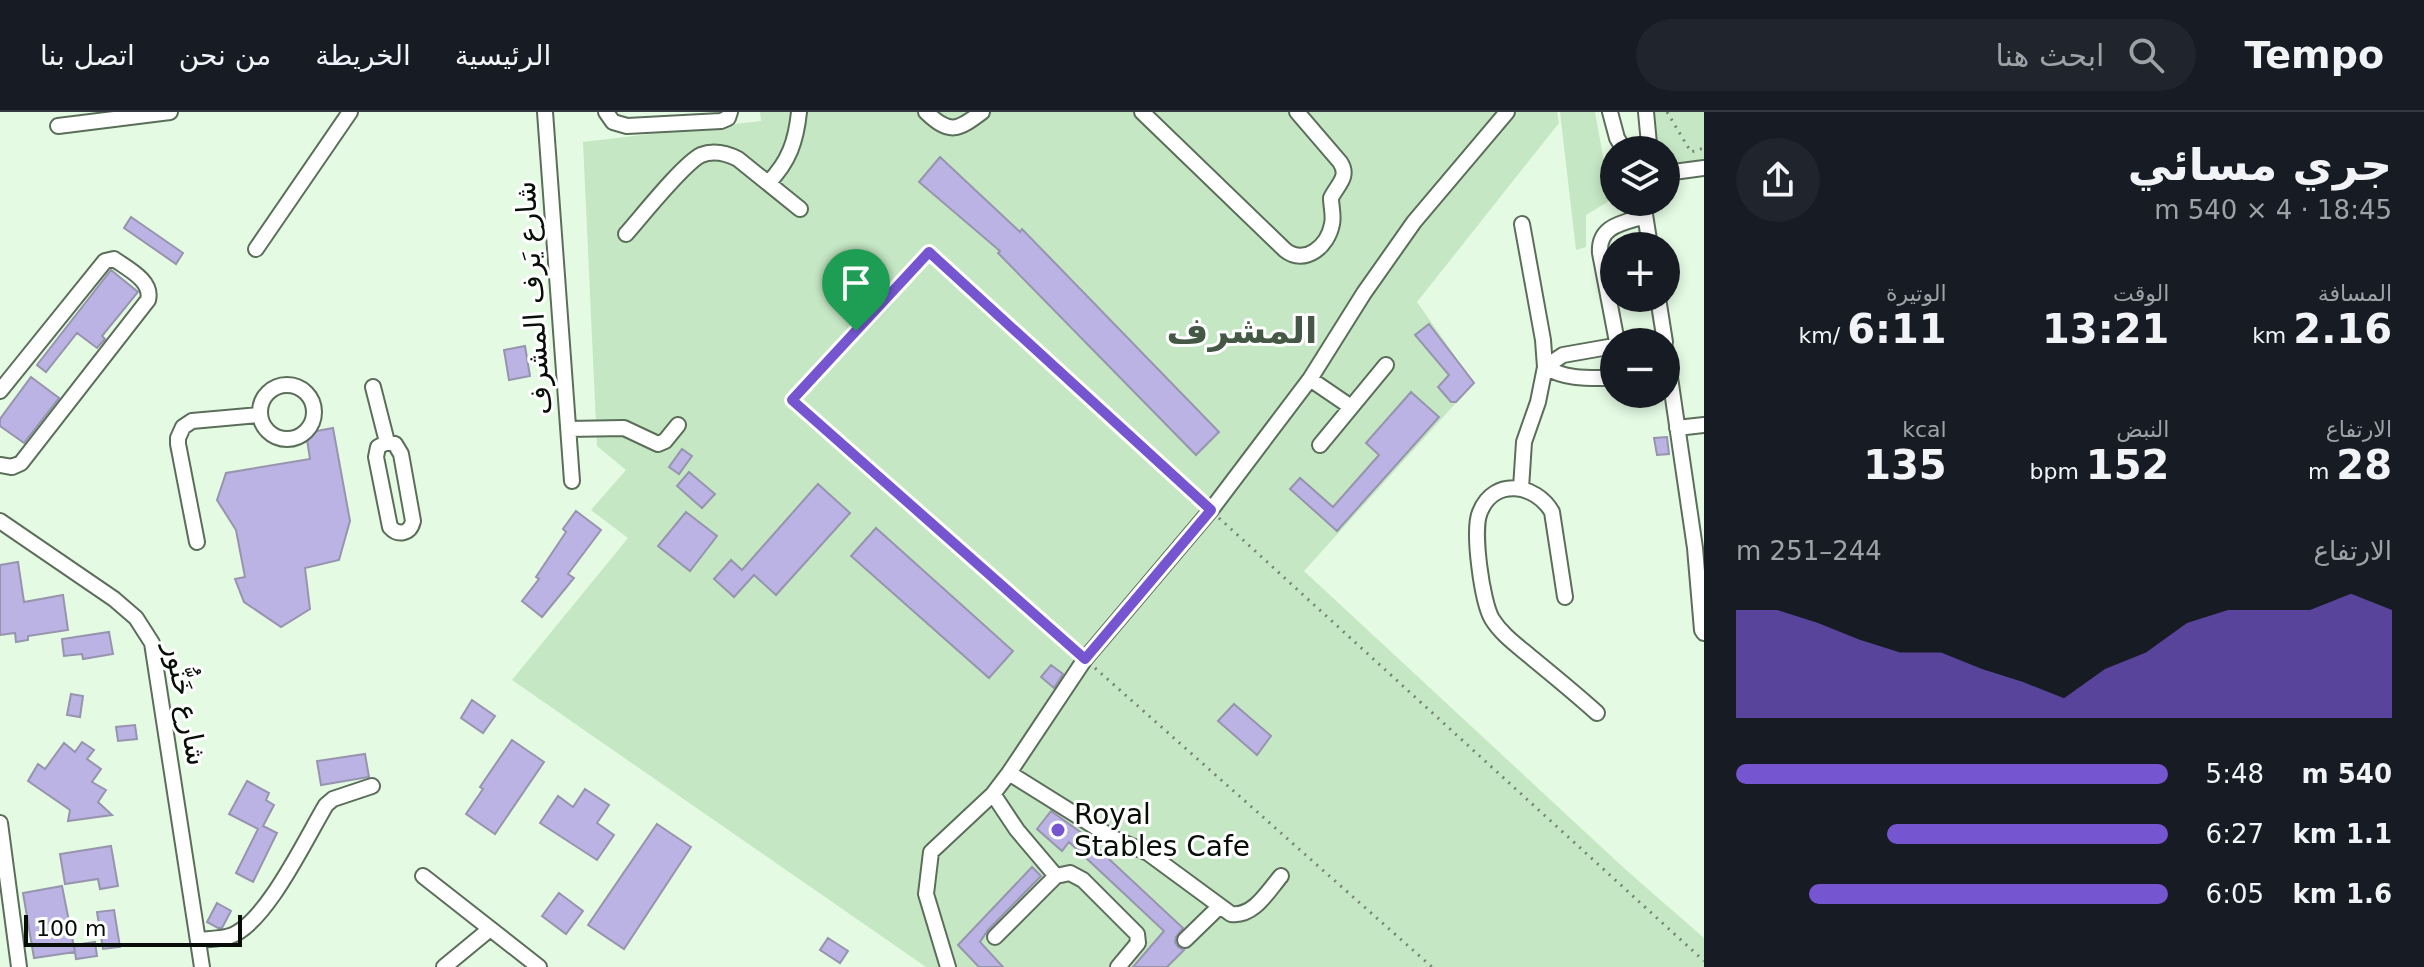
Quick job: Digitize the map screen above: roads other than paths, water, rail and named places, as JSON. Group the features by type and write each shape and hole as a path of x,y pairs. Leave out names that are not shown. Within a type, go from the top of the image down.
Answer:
{"street":[{"path":"58,126 170,112"},
{"path":"256,249 350,112"},
{"name":"شارع يَرف المشرف","path":"545,112 572,481"},
{"path":"606,112 613,122 622,126 691,117 721,121 728,118 730,112"},
{"path":"768,183 778,173 792,149 799,112"},
{"path":"926,112 941,125 954,128 966,124 982,112"},
{"path":"1142,112 1285,250 1303,257 1315,252 1331,229 1331,198 1342,182 1344,172 1340,162 1297,112"},
{"path":"948,967 926,894 931,852 993,794 1085,659 1211,510 1310,379 1364,293 1414,222 1507,112"},
{"path":"1610,112 1616,136"},
{"path":"1646,112 1648,136"},
{"path":"626,234 692,161 706,153 731,155 800,209"},
{"path":"1680,171 1704,168"},
{"path":"1612,328 1600,253 1601,240 1607,230 1631,216"},
{"path":"1521,488 1524,442 1538,402 1545,367 1522,224"},
{"path":"0,391 105,261 114,259 148,285 148,300 21,463 1,467"},
{"path":"1545,367 1563,355 1600,347"},
{"path":"1320,445 1386,365"},
{"path":"1545,367 1576,378 1600,378"},
{"path":"1310,379 1351,407"},
{"path":"373,387 387,442"},
{"path":"1673,408 1690,510 1704,633"},
{"path":"197,542 178,444 180,432 192,421 259,415"},
{"path":"568,429 624,428 658,444 665,441 678,425"},
{"path":"1677,428 1704,425"},
{"path":"387,442 395,444 400,450 410,501 413,521 404,533 390,527 379,470 376,450 387,442"},
{"path":"1565,597 1552,512 1540,496 1521,488 1504,490 1489,498 1477,520 1483,595 1491,618 1507,637 1597,713"},
{"path":"1690,510 1704,531"},
{"name":"شارع خَنُّور","path":"0,521 114,599 136,618 152,643 202,967"},
{"path":"1009,773 1113,838 1148,853 1231,914 1247,912 1281,876"},
{"path":"199,940 231,936 250,922 273,895 326,805 333,799 372,786"},
{"path":"993,794 1017,830 1056,876"},
{"path":"0,823 19,967"},
{"path":"995,937 1056,876 1070,873 1077,876 1137,934 1138,943 1120,966"},
{"path":"423,876 539,967"},
{"path":"1185,940 1220,906"},
{"path":"444,967 490,929"}],"place":[{"name":"Royal Stables Cafe","path":"1058,830"}],"district":[{"name":"المشرف","path":"1242,330"}]}
